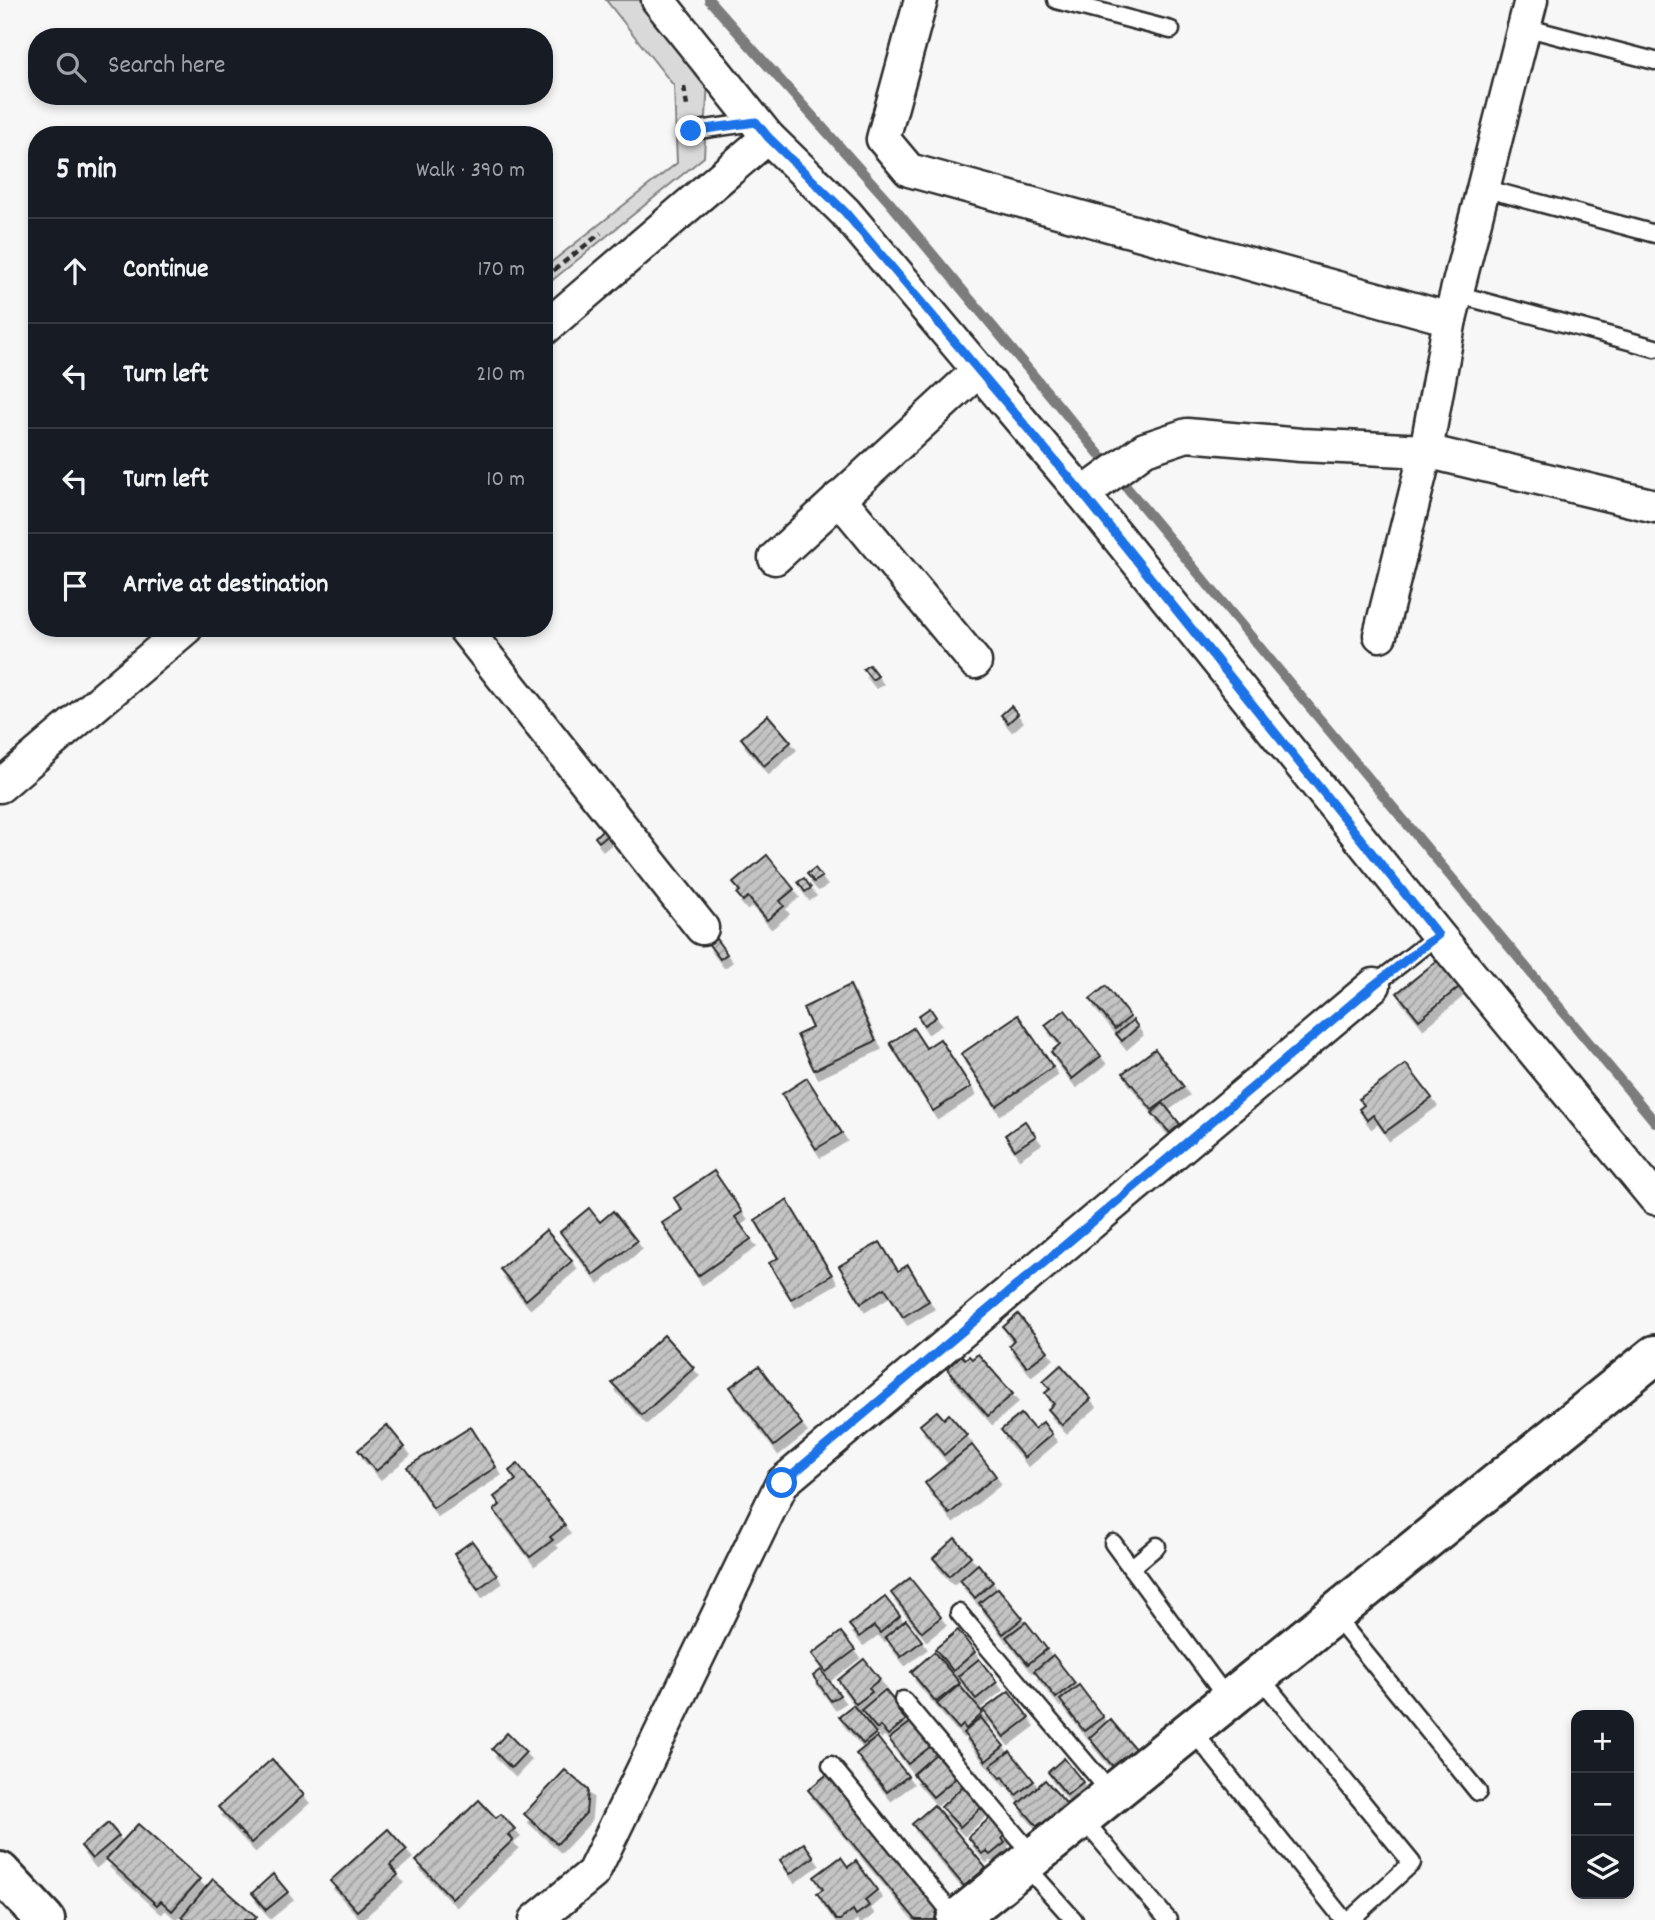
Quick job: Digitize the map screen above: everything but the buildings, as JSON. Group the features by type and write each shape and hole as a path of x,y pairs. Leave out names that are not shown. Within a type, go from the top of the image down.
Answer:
{"street":[{"path":"659,0 762,130 845,212 1083,494 1438,935 1655,1198"},
{"path":"921,0 883,139 909,170 1453,306"},
{"path":"1380,635 1426,451 1453,306 1528,14"},
{"path":"553,320 762,130"},
{"path":"775,558 979,370"},
{"path":"1083,494 1145,449 1187,435 1301,445 1426,451 1655,506"},
{"path":"839,498 975,662"},
{"path":"0,786 175,637"},
{"path":"471,637 702,928"},
{"path":"536,1920 593,1873 782,1483 1374,985"},
{"path":"963,1918 1082,1818 1655,1355"},
{"path":"0,1872 46,1920"}],"lane":[{"path":"1056,0 1171,30"},
{"path":"1528,14 1655,61"},
{"path":"691,131 762,130"},
{"path":"1483,188 1655,234"},
{"path":"1453,306 1655,348"},
{"path":"1374,985 1438,935"},
{"path":"1113,1543 1228,1700"},
{"path":"1131,1568 1157,1546"},
{"path":"959,1613 1112,1794"},
{"path":"1334,1615 1478,1792"},
{"path":"1259,1676 1412,1863 1350,1920"},
{"path":"903,1700 1074,1920"},
{"path":"1192,1730 1344,1920"},
{"path":"831,1765 963,1918"},
{"path":"1082,1818 1168,1920"}],"path":[{"path":"684,83 691,131"},
{"path":"553,271 608,227"}],"shaded area":[{"path":"606,0 645,0 708,78 704,157 553,280 553,261 677,163 674,86"}],"waterway":[{"path":"709,0 890,203 1655,1122"}],"route":[{"path":"691,131 756,122 845,212 1083,494 1438,935 1374,985 782,1483"}]}
